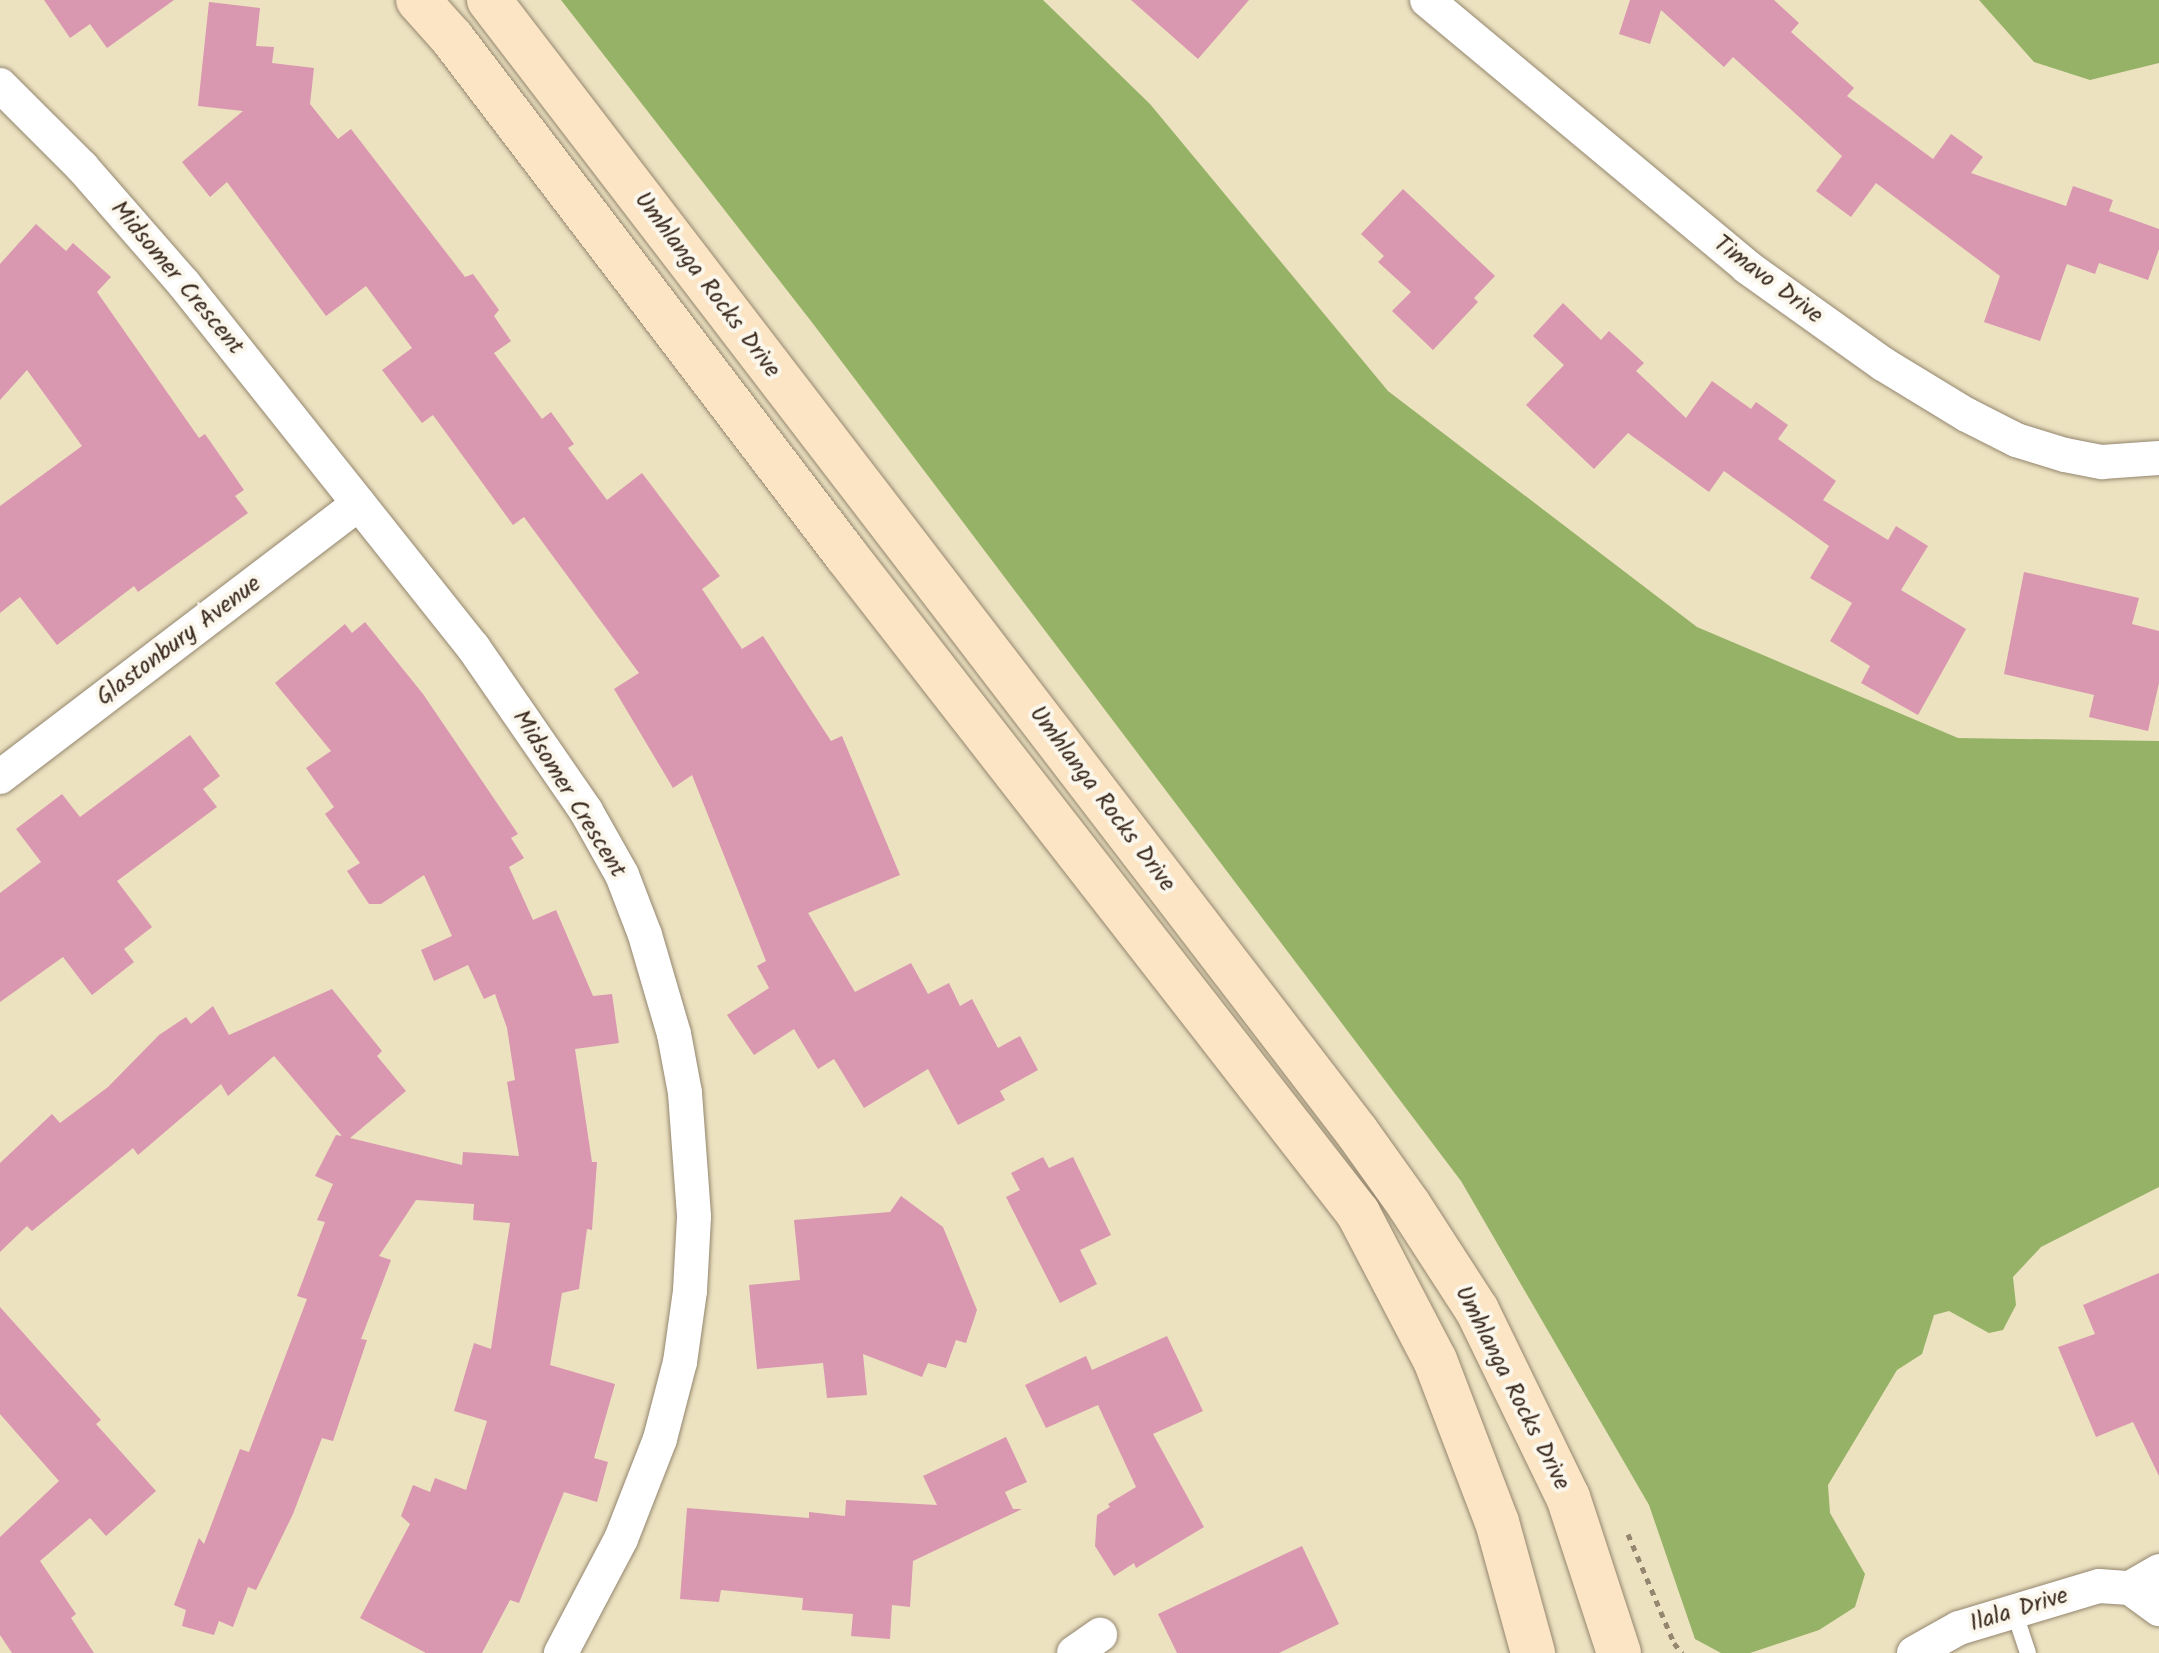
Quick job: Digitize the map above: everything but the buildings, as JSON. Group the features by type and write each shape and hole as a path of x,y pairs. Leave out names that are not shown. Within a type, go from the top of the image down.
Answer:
{"main road":[{"name":"Umhlanga Rocks Drive","path":"418,0 452,38 846,555 1358,1213 1435,1360 1497,1522 1533,1653"},
{"name":"Umhlanga Rocks Drive","path":"489,0 1409,1205 1477,1310 1568,1497 1619,1653"}],"street":[{"name":"Timavo Drive","path":"1427,0 1747,267 1883,364 1967,415 2016,440 2102,462 2159,458"},
{"name":"Midsomer Crescent","path":"0,85 82,167 240,351 481,659 586,811 622,875 645,935 670,1020 685,1093 694,1217 690,1291 680,1362 660,1439 575,1648"},
{"name":"Glastonbury Avenue","path":"0,777 359,504"},
{"name":"Ilala Drive","path":"1922,1651 1959,1628 2099,1586 2130,1588 2159,1571"},
{"path":"2130,1588 2159,1609"}],"lane":[{"path":"2014,1611 2028,1653"}],"green space":[{"path":"561,0 1043,0 1150,104 1388,391 1697,627 1958,738 2159,741 2159,1187 2041,1247 2013,1277 2016,1305 2003,1330 1989,1333 1949,1311 1934,1315 1922,1354 1897,1370 1828,1485 1830,1513 1865,1574 1855,1607 1819,1630 1750,1653 1721,1653 1695,1639 1649,1505 1461,1181 814,325"},
{"path":"1979,0 2159,0 2159,63 2090,80 2034,62"}]}
